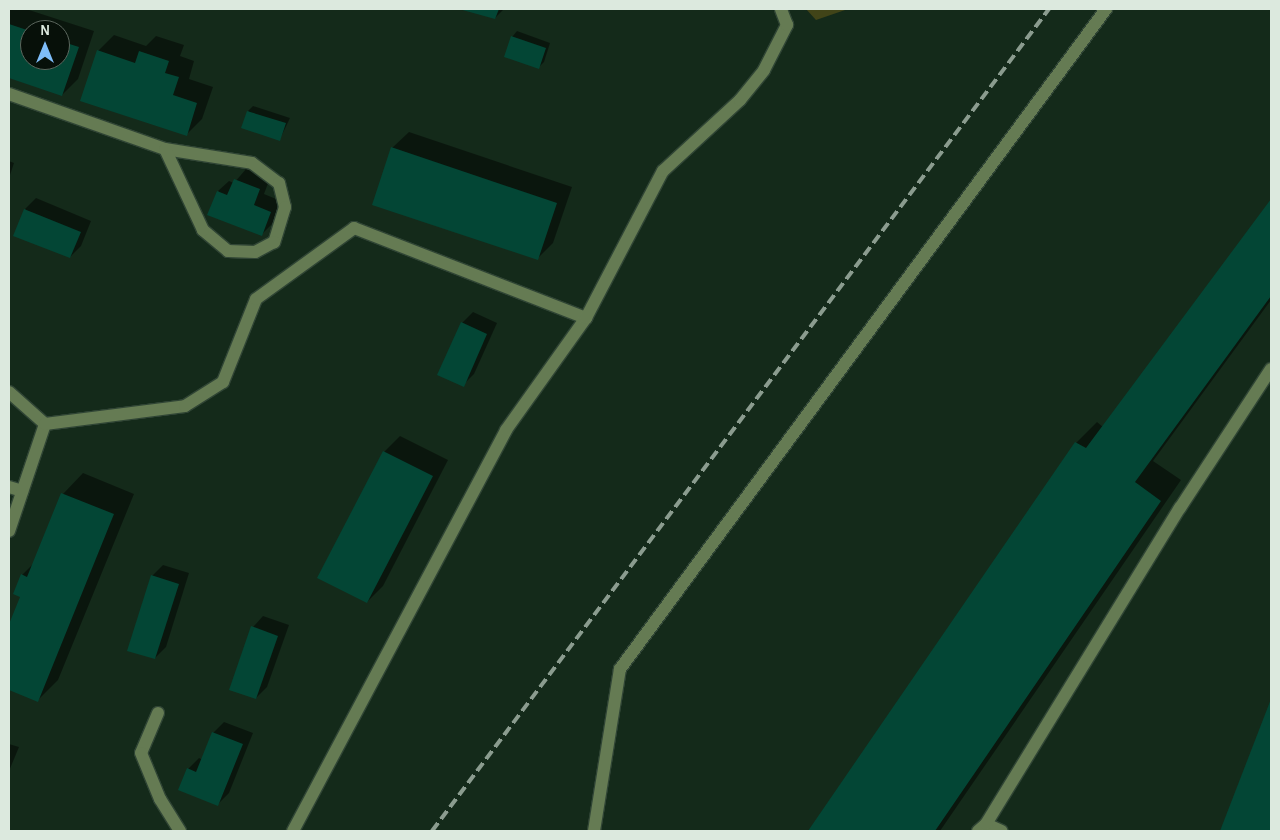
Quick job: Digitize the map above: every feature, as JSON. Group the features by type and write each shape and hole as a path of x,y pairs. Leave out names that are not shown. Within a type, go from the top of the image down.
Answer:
{"street":[{"path":"294,831 506,430 586,318 664,170 740,100 764,70 787,25 781,9"},
{"path":"594,831 620,669 1106,9"},
{"path":"9,94 165,149 252,163 279,183 285,207 274,242 256,252 228,251 203,230 165,149"},
{"path":"9,392 45,424 184,406 223,382 256,299 354,228 586,318"},
{"path":"1002,831 982,828 1180,508 1266,389 1271,369"},
{"path":"9,531 45,424"},
{"path":"9,487 22,491"},
{"path":"158,713 141,754 160,799 180,831"}],"green space":[{"path":"806,9 848,9 816,20"}],"building":[{"path":"459,9 499,9 495,19"},
{"path":"9,24 20,28 20,70 70,70 70,44 79,47 62,96 9,78"},
{"path":"511,36 546,48 539,69 504,57"},
{"path":"97,50 135,63 139,51 169,61 165,73 179,77 173,95 197,103 187,136 80,101"},
{"path":"247,111 286,123 280,141 241,128"},
{"path":"391,147 557,203 538,260 372,205"},
{"path":"234,179 260,189 254,205 271,212 262,236 207,215 217,191 227,195"},
{"path":"1271,199 1271,296 1135,482 1161,501 935,831 808,831 1075,442 1086,448"},
{"path":"24,209 81,232 70,258 13,236"},
{"path":"461,322 487,334 464,387 437,375"},
{"path":"383,451 433,476 367,603 317,578"},
{"path":"61,493 114,514 38,702 9,690 9,624 20,597 13,594 21,574 27,577"},
{"path":"151,575 179,584 155,659 127,651"},
{"path":"251,626 278,636 256,699 229,690"},
{"path":"1271,699 1271,831 1220,831"},
{"path":"212,732 243,744 218,806 178,790 187,768 196,772"}],"railway":[{"path":"432,831 1049,9"}]}
